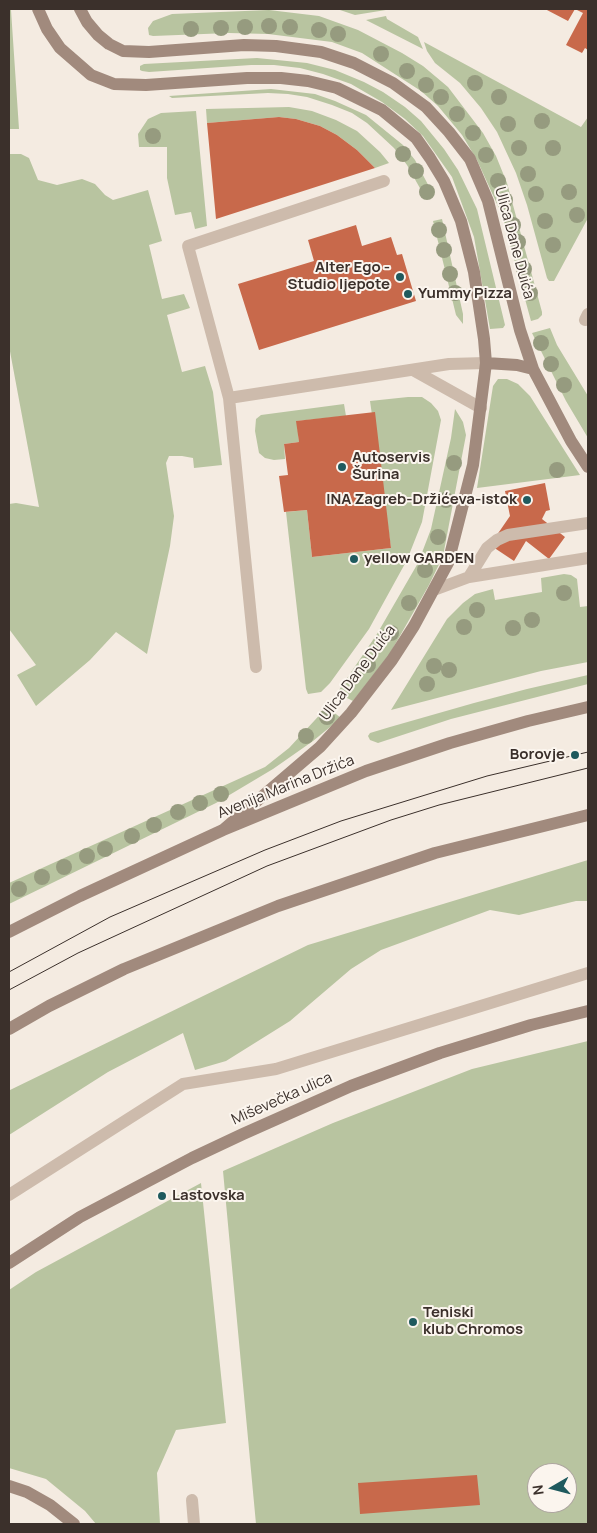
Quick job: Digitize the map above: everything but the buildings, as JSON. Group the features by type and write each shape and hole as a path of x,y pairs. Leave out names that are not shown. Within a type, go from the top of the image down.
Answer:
{"street":[{"name":"Ulica Dane Duića","path":"38,9 47,29 60,48 91,74 114,84 146,85 247,78 308,80 337,88 365,100 382,110 416,138 444,181 461,221 474,272 484,335 486,363 473,465 448,563 392,660 343,722 320,747 223,830"},
{"name":"Ulica Dane Duića","path":"80,9 87,22 98,35 109,44 124,51 149,52 244,45 276,46 321,52 354,63 393,83 426,106 470,159 488,201 520,330 533,369 571,441 588,467"},
{"path":"486,363 517,365 533,369"},
{"name":"Avenija Marina Držića","path":"9,932 80,896 223,830 366,771 412,755 497,730 588,707"},
{"path":"9,1029 49,1006 124,969 278,906 435,853 587,817"},
{"name":"Miševečka ulica","path":"9,1263 80,1217 192,1158 342,1090 440,1053 531,1025 588,1011"},
{"path":"9,1486 27,1492 50,1505 74,1524"}],"lane":[{"path":"256,667 229,398 188,246 384,181"},
{"path":"229,398 450,364 486,363"},
{"path":"413,370 481,408"},
{"path":"470,577 487,548 497,540 508,535 588,523"},
{"path":"434,590 470,577 588,558"},
{"path":"9,1196 183,1084 276,1069 588,972"},
{"path":"192,1500 194,1524"}],"green space":[{"path":"337,9 392,9 355,15"},
{"path":"9,10 11,10 19,129 9,129"},
{"path":"269,10 319,16 358,30 423,66 448,87 483,133 496,156 507,183 542,312 538,319 531,321 502,215 477,160 462,135 438,106 421,91 362,53 332,42 268,34 149,35 148,28 153,21 172,14"},
{"path":"386,16 387,19 418,37 423,49 366,20"},
{"path":"424,42 581,127 588,117 588,218 554,281 549,281 547,278 527,205 516,173 497,132 481,108 460,83 435,63 427,51"},
{"path":"257,58 307,63 335,70 383,92 421,121 458,170 477,209 505,325 503,328 490,329 474,237 452,177 423,136 405,119 382,102 351,84 300,68 251,65 149,72 140,70 140,66 144,64"},
{"path":"271,89 315,94 366,115 403,145 415,160 434,196 426,199 407,165 394,148 367,123 352,113 332,105 307,97 288,94 268,93 172,98 169,96"},
{"path":"289,107 312,111 336,120 357,131 389,163 375,168 357,150 337,135 320,126 296,119 279,117 207,123 206,109"},
{"path":"196,111 207,226 195,229 191,212 175,215 167,178 167,147 139,147 138,134 148,119 161,113"},
{"path":"9,154 21,154 29,158 38,180 57,185 82,179 95,184 105,195 113,200 148,190 162,241 149,245 162,299 184,294 190,308 167,315 182,372 205,366 213,392 222,465 194,468 193,458 182,456 169,456 166,463 174,516 170,546 147,654 116,632 90,660 36,706 17,675 36,665 9,629 9,504 16,503 39,507 9,346"},
{"path":"442,219 463,314 463,324 456,315 433,221"},
{"path":"550,328 557,345 588,396 588,438 566,401 532,333"},
{"path":"498,379 507,379 518,384 530,396 580,475 477,488 493,386"},
{"path":"422,397 431,403 438,411 441,420 422,522 407,560 369,629 330,683 321,692 308,694 286,512 307,510 312,557 391,548 370,401"},
{"path":"344,404 346,416 297,421 299,442 284,444 285,459 274,460 265,458 259,453 255,431 256,419 261,415"},
{"path":"455,409 463,422 466,435 443,556 429,585 389,655 353,701 337,693 377,634 418,563 431,529 451,438"},
{"path":"564,574 571,575 577,579 580,607 588,606 588,662 541,671 391,710 447,619 463,603 475,594 493,589 495,600 542,592 541,578"},
{"path":"588,675 588,684 451,719 378,743 370,740 368,736 370,733 474,703"},
{"path":"327,707 341,718 313,741 273,769 216,803 9,904 9,883 265,767 289,748"},
{"path":"588,860 588,901 576,901 519,915 490,910 381,950 351,969 290,1021 226,1061 195,1070 183,1033 108,1072 9,1135 10,1090 308,945"},
{"name":"Teniski klub Chromos","path":"588,1041 588,1524 256,1524 223,1171 333,1123 472,1069"},
{"path":"201,1183 226,1423 176,1430 157,1473 160,1524 96,1524 85,1511 46,1479 9,1468 9,1290 36,1272"}],"tram line":[{"path":"9,972 110,917 265,850 341,821 487,776 588,752"},
{"path":"9,990 78,953 267,866 391,820 439,805 588,768"}],"place":[{"name":"Alter Ego - Studio ljepote","path":"400,277"},
{"name":"Yummy Pizza","path":"408,294"},
{"name":"Autoservis Šurina","path":"342,467"},
{"name":"INA Zagreb-Držićeva-istok","path":"527,500"},
{"name":"yellow GARDEN","path":"354,559"},
{"name":"Borovje","path":"575,755"},
{"name":"Lastovska","path":"162,1196"},
{"name":"Teniski klub Chromos","path":"413,1322"}]}
